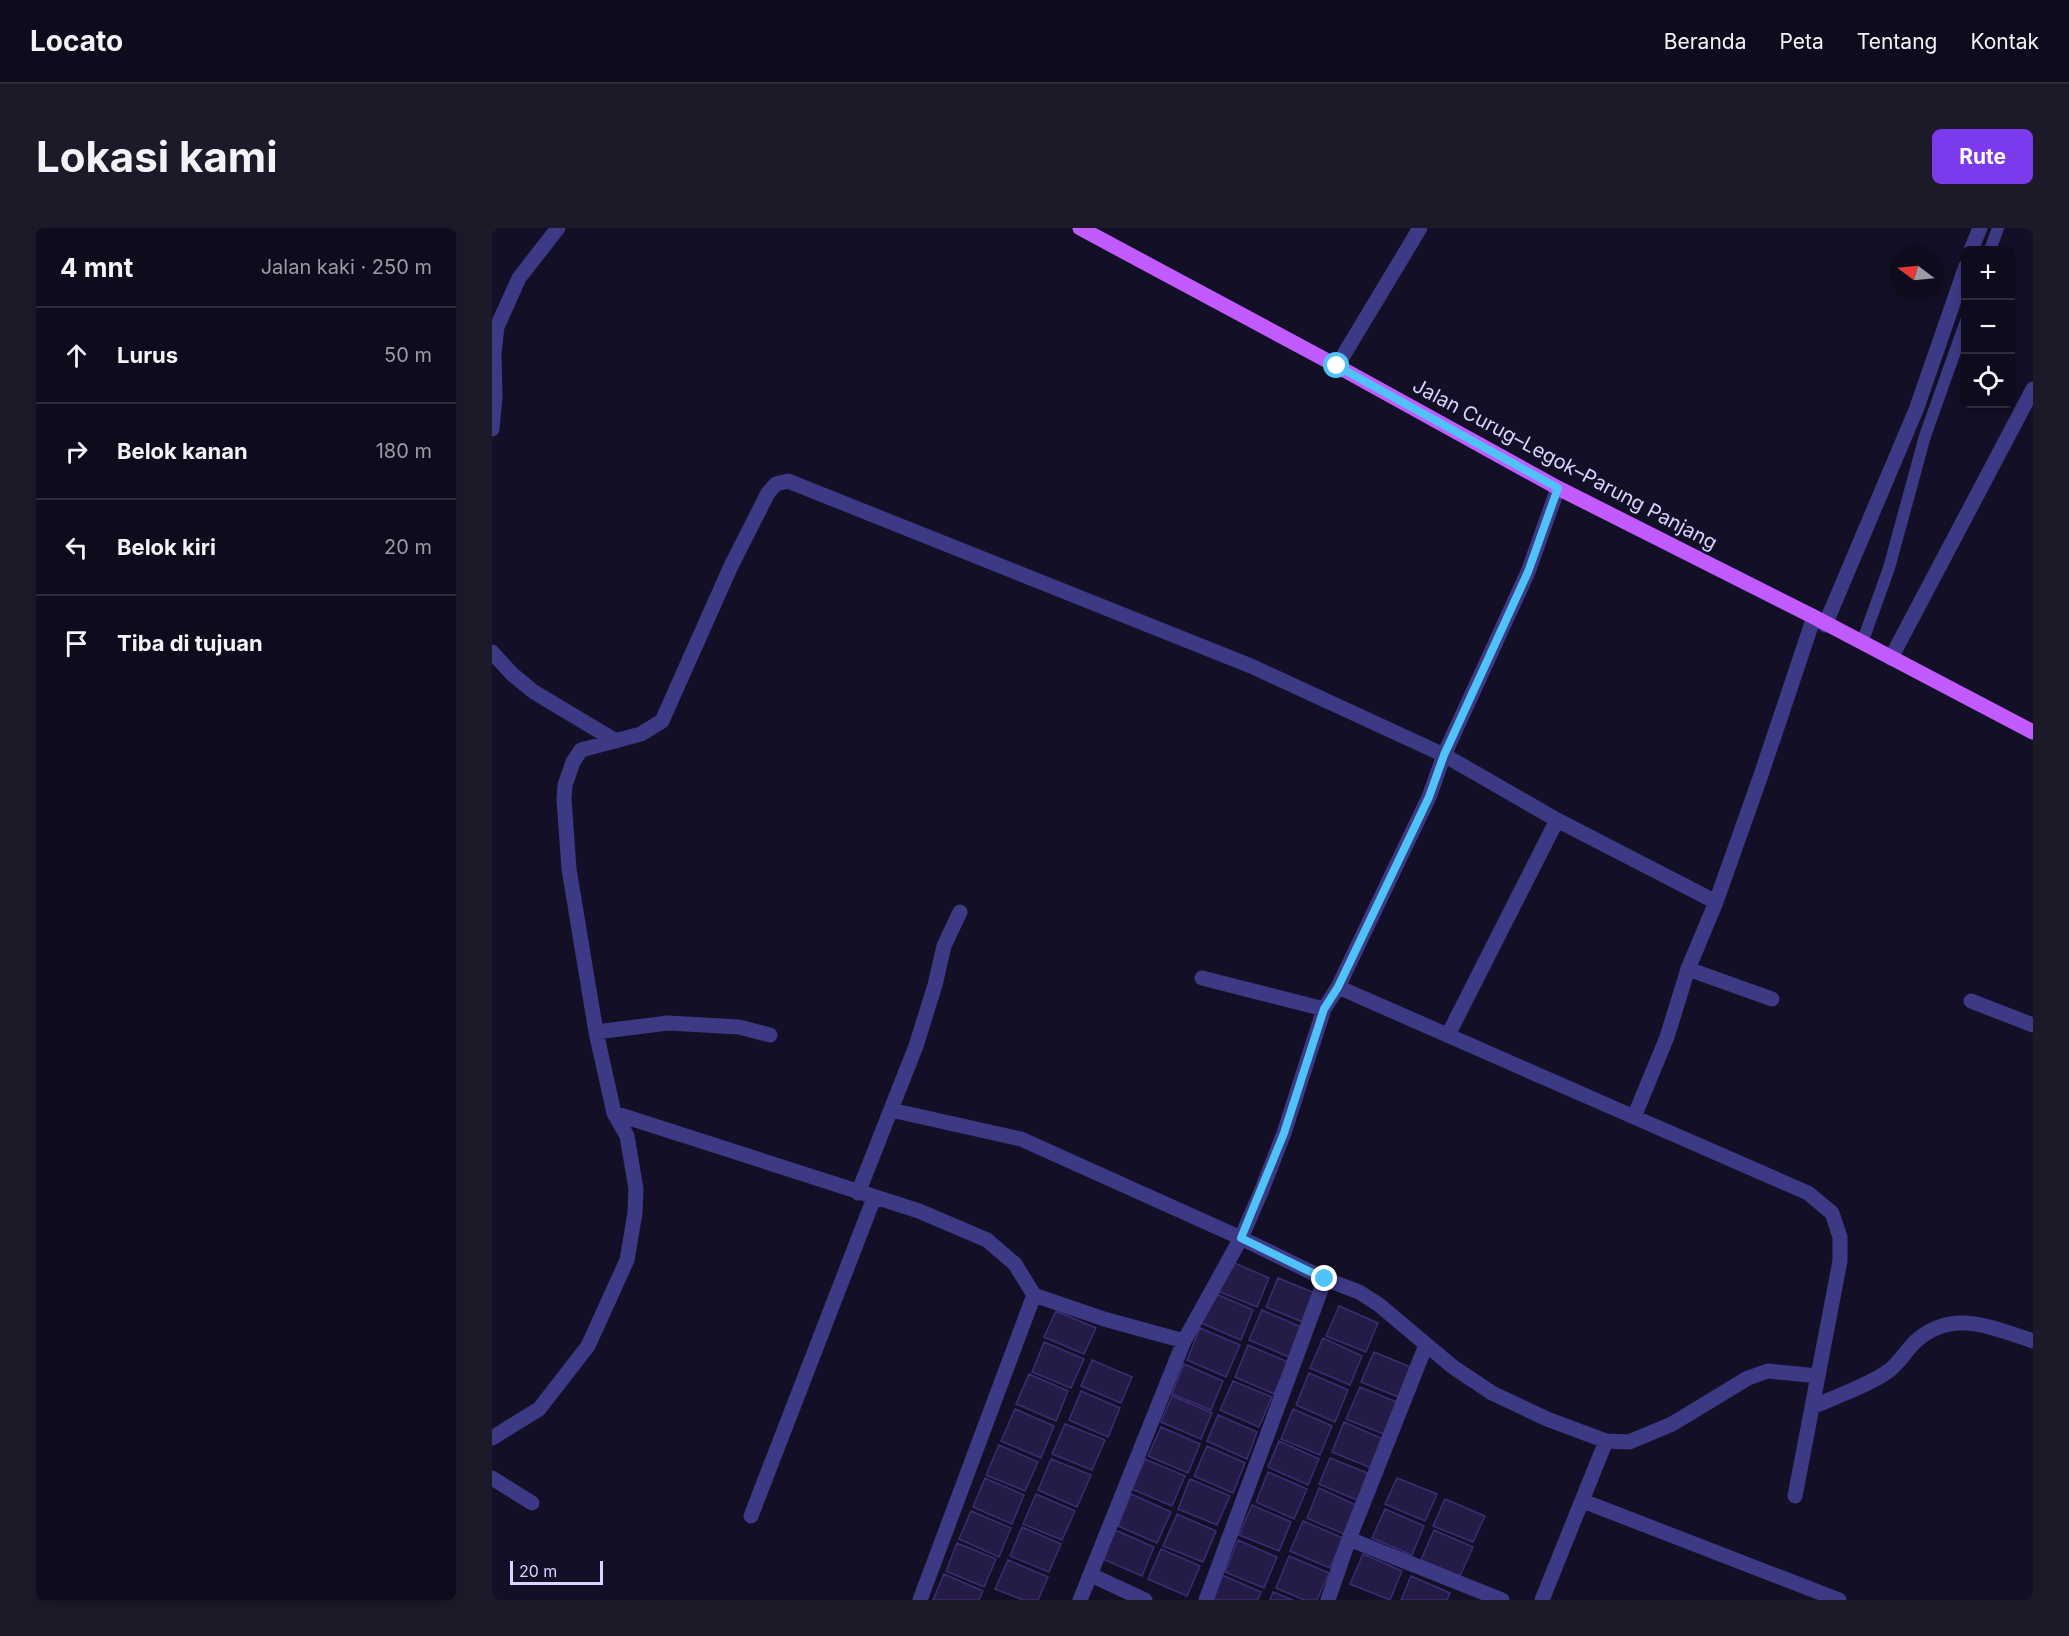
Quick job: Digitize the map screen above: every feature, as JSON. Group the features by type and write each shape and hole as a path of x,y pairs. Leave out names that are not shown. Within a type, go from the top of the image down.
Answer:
{"main road":[{"name":"Jalan Curug–Legok–Parung Panjang","path":"1080,228 1558,488 2033,732"}],"street":[{"path":"492,429 497,327 519,278 558,228"},
{"path":"1337,366 1420,228"},
{"path":"1973,246 1980,228"},
{"path":"1634,1117 1667,1036 1689,969 1716,902 1819,621 1916,410 1961,278"},
{"path":"1892,658 2033,389"},
{"path":"492,1438 538,1408 588,1346 627,1260 635,1213 636,1189 627,1136 614,1113 596,1032 569,869 564,799 568,775 581,750 641,734 662,721 731,566 768,493 776,484 788,481 1251,666 1444,755 1557,820 1716,902"},
{"path":"1080,1600 1184,1341 1241,1238 1284,1133 1324,1009 1338,987 1429,797 1444,755 1528,572 1558,488"},
{"path":"492,652 512,674 534,692 616,741"},
{"path":"1449,1035 1557,820"},
{"path":"858,1193 916,1046 935,985 944,946 960,912"},
{"path":"1689,969 1772,999"},
{"path":"1202,978 1324,1009"},
{"path":"1338,987 1808,1193 1832,1213 1840,1237 1840,1261 1795,1496"},
{"path":"1971,1001 2033,1025"},
{"path":"596,1032 668,1023 739,1027 770,1035"},
{"path":"891,1110 1020,1139 1241,1238 1325,1279 1359,1292 1378,1304 1453,1367 1492,1393 1547,1419 1606,1441 1629,1442 1672,1424 1748,1378 1768,1371 1818,1376"},
{"path":"614,1113 919,1211 987,1240 1015,1264 1034,1295 1104,1319 1184,1341"},
{"path":"751,1516 874,1198"},
{"path":"1206,1600 1325,1279"},
{"path":"920,1600 1034,1295"},
{"path":"1812,1407 1882,1375 1890,1370 1926,1333 1944,1326 1974,1322 2033,1341"},
{"path":"1329,1600 1349,1539 1426,1345"},
{"path":"1542,1600 1606,1441"},
{"path":"492,1478 532,1503"},
{"path":"1583,1501 1839,1600"},
{"path":"1349,1539 1502,1600"},
{"path":"1091,1575 1145,1600"}],"lane":[{"path":"1991,246 1998,228"},
{"path":"1862,643 1889,568 1925,436 1961,332"}],"building":[{"path":"1230,1261 1269,1278 1257,1307 1218,1291"},
{"path":"1278,1278 1317,1294 1305,1323 1266,1307"},
{"path":"1214,1293 1253,1310 1241,1340 1201,1323"},
{"path":"1339,1306 1378,1323 1366,1352 1326,1336"},
{"path":"1262,1310 1301,1327 1289,1357 1249,1340"},
{"path":"1056,1311 1096,1328 1084,1354 1044,1337"},
{"path":"1200,1328 1240,1345 1226,1377 1187,1360"},
{"path":"1323,1338 1362,1356 1350,1385 1310,1368"},
{"path":"1044,1342 1084,1359 1071,1388 1032,1372"},
{"path":"1248,1345 1288,1362 1274,1394 1235,1377"},
{"path":"1374,1352 1413,1368 1401,1398 1361,1382"},
{"path":"1092,1360 1132,1377 1121,1403 1081,1386"},
{"path":"1184,1364 1223,1381 1211,1410 1172,1394"},
{"path":"1309,1373 1348,1390 1335,1422 1296,1405"},
{"path":"1029,1374 1068,1391 1056,1421 1016,1404"},
{"path":"1233,1381 1272,1397 1259,1427 1220,1410"},
{"path":"1360,1387 1399,1403 1386,1435 1346,1419"},
{"path":"1081,1391 1120,1408 1108,1437 1069,1420"},
{"path":"1172,1396 1212,1413 1201,1439 1161,1422"},
{"path":"1015,1409 1054,1426 1041,1458 1001,1441"},
{"path":"1293,1409 1332,1426 1320,1455 1281,1439"},
{"path":"1218,1415 1257,1432 1247,1459 1207,1441"},
{"path":"1344,1422 1383,1439 1371,1468 1332,1452"},
{"path":"1065,1424 1105,1440 1092,1470 1052,1454"},
{"path":"1161,1427 1200,1444 1188,1473 1148,1456"},
{"path":"1279,1441 1319,1459 1308,1485 1268,1467"},
{"path":"999,1445 1038,1462 1025,1491 986,1475"},
{"path":"1207,1446 1245,1463 1233,1493 1194,1476"},
{"path":"1330,1458 1370,1474 1359,1501 1319,1484"},
{"path":"1051,1459 1091,1475 1077,1507 1038,1490"},
{"path":"1145,1459 1185,1476 1172,1506 1132,1489"},
{"path":"1268,1472 1307,1489 1294,1519 1256,1502"},
{"path":"985,1478 1024,1495 1012,1524 973,1507"},
{"path":"1397,1478 1437,1494 1425,1521 1385,1504"},
{"path":"1190,1479 1230,1496 1217,1525 1178,1509"},
{"path":"1319,1488 1358,1506 1346,1535 1307,1518"},
{"path":"1036,1494 1075,1511 1062,1540 1023,1524"},
{"path":"1131,1494 1171,1512 1157,1543 1118,1526"},
{"path":"1445,1499 1485,1516 1473,1542 1433,1526"},
{"path":"1252,1505 1291,1522 1279,1551 1239,1535"},
{"path":"1385,1509 1424,1526 1412,1555 1372,1538"},
{"path":"971,1511 1011,1528 999,1557 959,1539"},
{"path":"1177,1514 1216,1531 1203,1562 1163,1546"},
{"path":"1303,1521 1343,1538 1330,1568 1290,1551"},
{"path":"1022,1527 1061,1544 1049,1572 1010,1556"},
{"path":"1115,1530 1154,1547 1142,1576 1103,1559"},
{"path":"1434,1530 1473,1547 1460,1576 1421,1560"},
{"path":"1238,1540 1277,1557 1264,1588 1225,1572"},
{"path":"957,1543 996,1559 984,1587 946,1571"},
{"path":"1161,1549 1200,1566 1187,1596 1148,1579"},
{"path":"1363,1554 1402,1571 1390,1600 1350,1584"},
{"path":"1289,1556 1329,1573 1317,1600 1304,1600 1276,1588"},
{"path":"1008,1560 1048,1577 1038,1600 1023,1600 995,1589"},
{"path":"944,1574 983,1591 979,1600 933,1600"},
{"path":"1222,1575 1261,1592 1258,1600 1212,1600"},
{"path":"1411,1576 1450,1593 1447,1600 1401,1600"},
{"path":"1273,1592 1293,1600 1270,1600"}],"route":[{"path":"1325,1279 1241,1238 1284,1133 1324,1009 1338,987 1429,797 1444,755 1528,572 1558,488 1337,366"}]}
